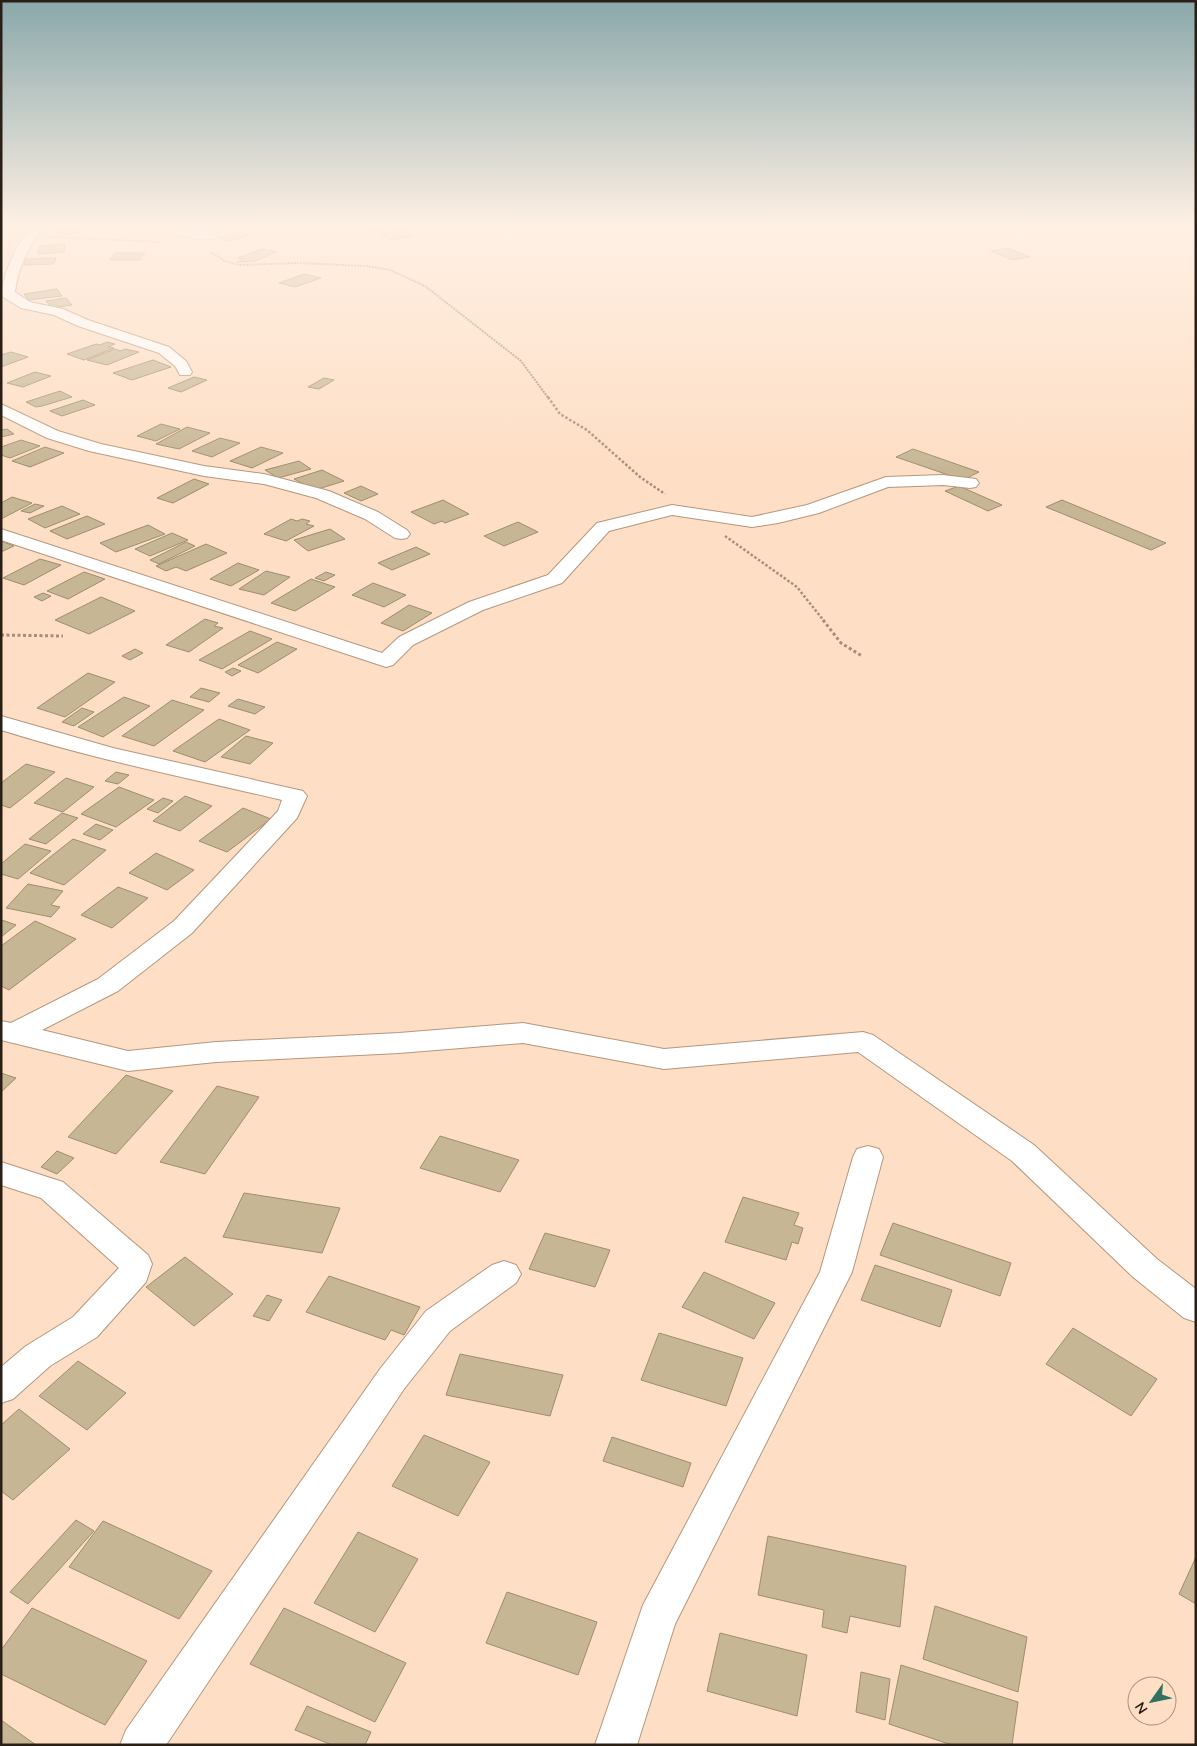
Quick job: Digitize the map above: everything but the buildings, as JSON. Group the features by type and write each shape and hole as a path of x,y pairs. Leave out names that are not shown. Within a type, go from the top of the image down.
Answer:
{"street":[{"path":"36,306 58,312 83,323 164,350 181,364 185,372"},
{"path":"1,410 58,436 100,448 206,471 271,480 302,489 349,504 401,534"},
{"path":"1,534 386,661 406,641 476,606 555,579 603,527 672,510 752,522 778,518 813,509 886,482 943,480 970,483"},
{"path":"1,723 68,742 295,796 289,813 183,927 108,984 7,1031"},
{"path":"7,1031 128,1062 216,1052 400,1043 523,1033 664,1059 863,1042 1023,1153 1145,1268 1196,1308"},
{"path":"616,1745 657,1619 836,1272 868,1157"},
{"path":"1,1173 52,1190 136,1264 134,1274 84,1327 38,1356 1,1388"},
{"path":"142,1745 392,1379 438,1321 504,1274"}],"path":[{"path":"451,306 521,361 560,414 587,430 640,477 695,512 734,544 797,587 841,643 862,656"},
{"path":"1,635 63,636"}]}
